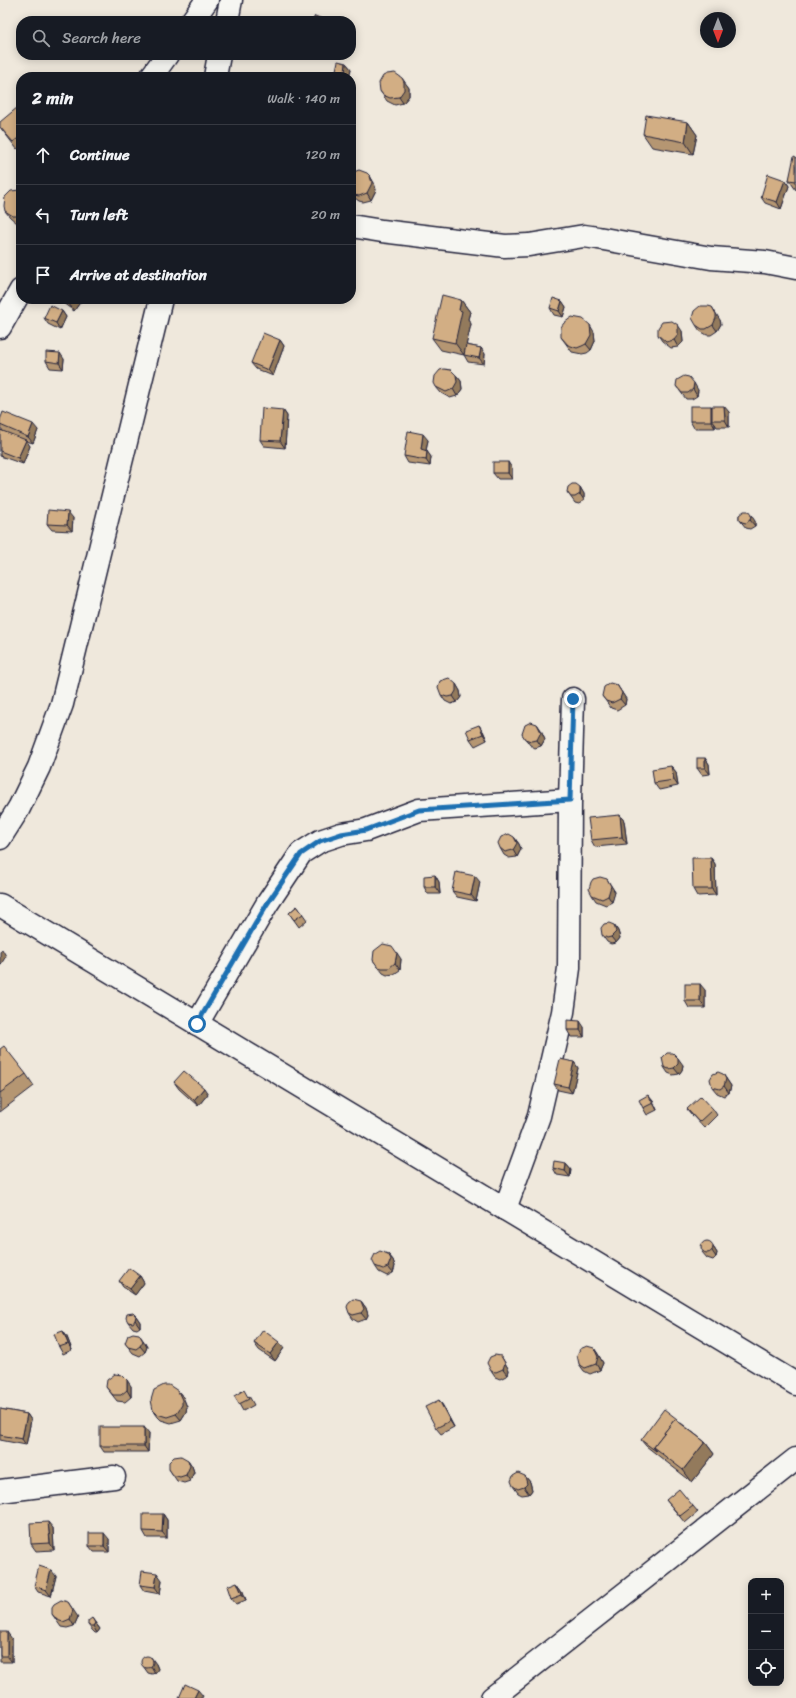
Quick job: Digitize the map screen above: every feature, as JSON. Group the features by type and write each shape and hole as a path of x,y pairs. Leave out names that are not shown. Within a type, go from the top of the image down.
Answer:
{"street":[{"path":"196,16 207,0"},
{"path":"228,16 231,0"},
{"path":"155,72 163,60"},
{"path":"216,72 218,60"},
{"path":"356,227 505,246 529,245 584,236 711,258 765,262 796,268"},
{"path":"0,327 16,299"},
{"path":"0,838 19,808 39,768 62,704 160,304"},
{"path":"505,1209 539,1116 563,1012 569,968 570,800 573,699"},
{"path":"197,1024 267,904 301,854 320,841 341,834 366,830 419,810 570,800"},
{"path":"0,905 796,1384"},
{"path":"492,1698 796,1459"},
{"path":"0,1491 114,1477"}],"building":[{"path":"338,61 346,63 345,72 336,70"},
{"path":"395,73 402,78 404,82 404,90 399,97 390,98 383,95 380,91 379,83 383,76"},
{"path":"16,109 16,140 13,142 0,127 0,122"},
{"path":"646,115 688,122 685,142 643,134"},
{"path":"794,156 796,157 796,181 789,180"},
{"path":"359,170 367,173 370,176 372,183 367,193 359,196 356,195 356,171"},
{"path":"768,174 785,180 777,202 761,197"},
{"path":"16,190 16,216 13,216 5,211 4,206 5,197 11,191"},
{"path":"442,295 461,300 459,310 462,311 455,343 432,338"},
{"path":"553,298 562,301 559,311 550,308"},
{"path":"50,305 62,311 56,323 44,318"},
{"path":"700,306 712,307 716,314 713,325 706,329 702,329 696,325 692,318 694,311"},
{"path":"572,317 583,319 590,325 591,335 586,344 577,348 568,345 561,337 561,327"},
{"path":"672,321 678,325 678,335 674,340 666,342 658,335 658,328 662,322"},
{"path":"263,333 280,340 268,370 251,363"},
{"path":"466,345 481,348 479,358 464,355"},
{"path":"46,352 60,353 59,363 46,361"},
{"path":"440,370 451,370 456,375 457,382 453,389 446,392 436,387 434,383 435,376"},
{"path":"684,376 689,377 694,383 693,389 688,393 682,393 676,386 677,380"},
{"path":"690,406 711,406 711,421 690,421"},
{"path":"712,406 724,406 725,420 712,420"},
{"path":"262,408 283,410 280,441 260,440"},
{"path":"3,412 33,424 28,437 0,425"},
{"path":"0,430 26,440 18,458 0,451"},
{"path":"408,431 423,434 421,449 427,451 426,460 404,456"},
{"path":"493,462 508,462 508,473 493,473"},
{"path":"572,484 576,484 580,487 580,494 575,497 571,497 567,492 568,487"},
{"path":"48,510 68,512 67,525 47,524"},
{"path":"744,511 748,511 751,515 750,520 746,523 739,519 739,515"},
{"path":"449,678 456,684 456,691 453,696 447,697 441,695 438,687 440,681"},
{"path":"610,683 617,685 622,693 620,699 612,703 606,701 602,696 604,687"},
{"path":"531,722 537,724 541,732 537,740 531,741 525,739 522,734 525,725"},
{"path":"479,725 483,734 470,739 466,730"},
{"path":"697,758 705,758 705,768 697,768"},
{"path":"671,766 674,780 654,783 652,769"},
{"path":"620,815 622,837 591,840 588,818"},
{"path":"509,834 514,837 517,843 513,850 505,852 500,848 498,843 501,837"},
{"path":"692,858 711,858 712,889 693,889"},
{"path":"456,872 475,876 471,895 452,891"},
{"path":"435,875 435,887 424,887 424,876"},
{"path":"600,877 607,879 611,886 608,896 602,899 592,895 589,889 593,879"},
{"path":"297,906 303,914 294,920 289,913"},
{"path":"609,923 614,925 616,932 611,937 607,938 602,935 601,928 604,924"},
{"path":"383,944 392,946 397,953 395,963 389,968 378,967 373,960 374,951"},
{"path":"685,984 700,984 700,1001 685,1001"},
{"path":"567,1020 580,1021 580,1030 567,1030"},
{"path":"4,1046 26,1074 0,1093 0,1049"},
{"path":"667,1053 673,1053 678,1058 678,1064 674,1068 669,1069 664,1067 662,1058"},
{"path":"560,1059 574,1062 568,1087 554,1084"},
{"path":"184,1071 204,1088 194,1100 174,1082"},
{"path":"718,1072 723,1074 726,1079 724,1086 720,1089 712,1087 710,1079 713,1074"},
{"path":"648,1095 653,1103 643,1108 639,1100"},
{"path":"701,1096 713,1109 699,1122 687,1109"},
{"path":"554,1161 566,1163 565,1171 553,1168"},
{"path":"707,1241 711,1243 713,1247 711,1251 707,1253 703,1251 701,1247 703,1243"},
{"path":"380,1251 388,1254 391,1259 388,1267 383,1269 375,1266 372,1260 375,1254"},
{"path":"129,1268 140,1276 130,1289 119,1281"},
{"path":"353,1299 361,1301 364,1309 361,1313 353,1315 349,1313 347,1307 349,1302"},
{"path":"133,1313 136,1316 135,1320 133,1323 128,1322 126,1318 127,1314"},
{"path":"263,1330 279,1342 270,1354 254,1343"},
{"path":"63,1331 68,1344 59,1347 54,1334"},
{"path":"133,1333 139,1334 143,1341 136,1349 128,1347 125,1343 128,1335"},
{"path":"587,1346 594,1348 598,1357 596,1364 585,1368 579,1364 577,1355 580,1349"},
{"path":"495,1355 501,1356 505,1363 503,1369 496,1372 491,1371 487,1363 490,1357"},
{"path":"115,1374 122,1375 127,1380 127,1390 121,1395 113,1395 106,1387 107,1380"},
{"path":"164,1385 169,1385 178,1391 182,1400 182,1405 176,1414 167,1417 157,1414 153,1410 151,1400 154,1390"},
{"path":"244,1390 249,1399 239,1404 234,1396"},
{"path":"439,1400 450,1421 436,1428 425,1407"},
{"path":"0,1409 27,1414 22,1439 0,1435"},
{"path":"664,1409 677,1419 675,1419 653,1447 656,1451 641,1440"},
{"path":"675,1419 705,1442 683,1470 653,1447"},
{"path":"100,1427 144,1427 144,1446 100,1446"},
{"path":"181,1456 188,1460 190,1466 186,1475 180,1477 173,1475 169,1469 169,1462 174,1457"},
{"path":"518,1473 525,1476 527,1484 518,1489 513,1486 511,1481 513,1476"},
{"path":"679,1489 693,1506 680,1516 666,1500"},
{"path":"143,1514 163,1514 162,1532 143,1531"},
{"path":"48,1522 50,1543 31,1544 30,1523"},
{"path":"89,1533 104,1533 104,1546 89,1546"},
{"path":"39,1566 51,1570 46,1590 34,1586"},
{"path":"142,1571 157,1573 155,1587 140,1585"},
{"path":"237,1582 242,1594 231,1598 227,1586"},
{"path":"61,1600 68,1602 73,1610 70,1619 63,1622 57,1620 52,1614 52,1607"},
{"path":"92,1618 95,1623 93,1626 90,1626 88,1625 88,1621"},
{"path":"0,1632 7,1632 7,1656 0,1656"},
{"path":"147,1656 151,1658 153,1662 151,1666 147,1668 143,1666 141,1662 143,1658"},
{"path":"185,1684 198,1690 194,1698 179,1698"}],"route":[{"path":"197,1024 267,904 301,854 320,841 341,834 366,830 419,810 570,800 573,699"}]}
